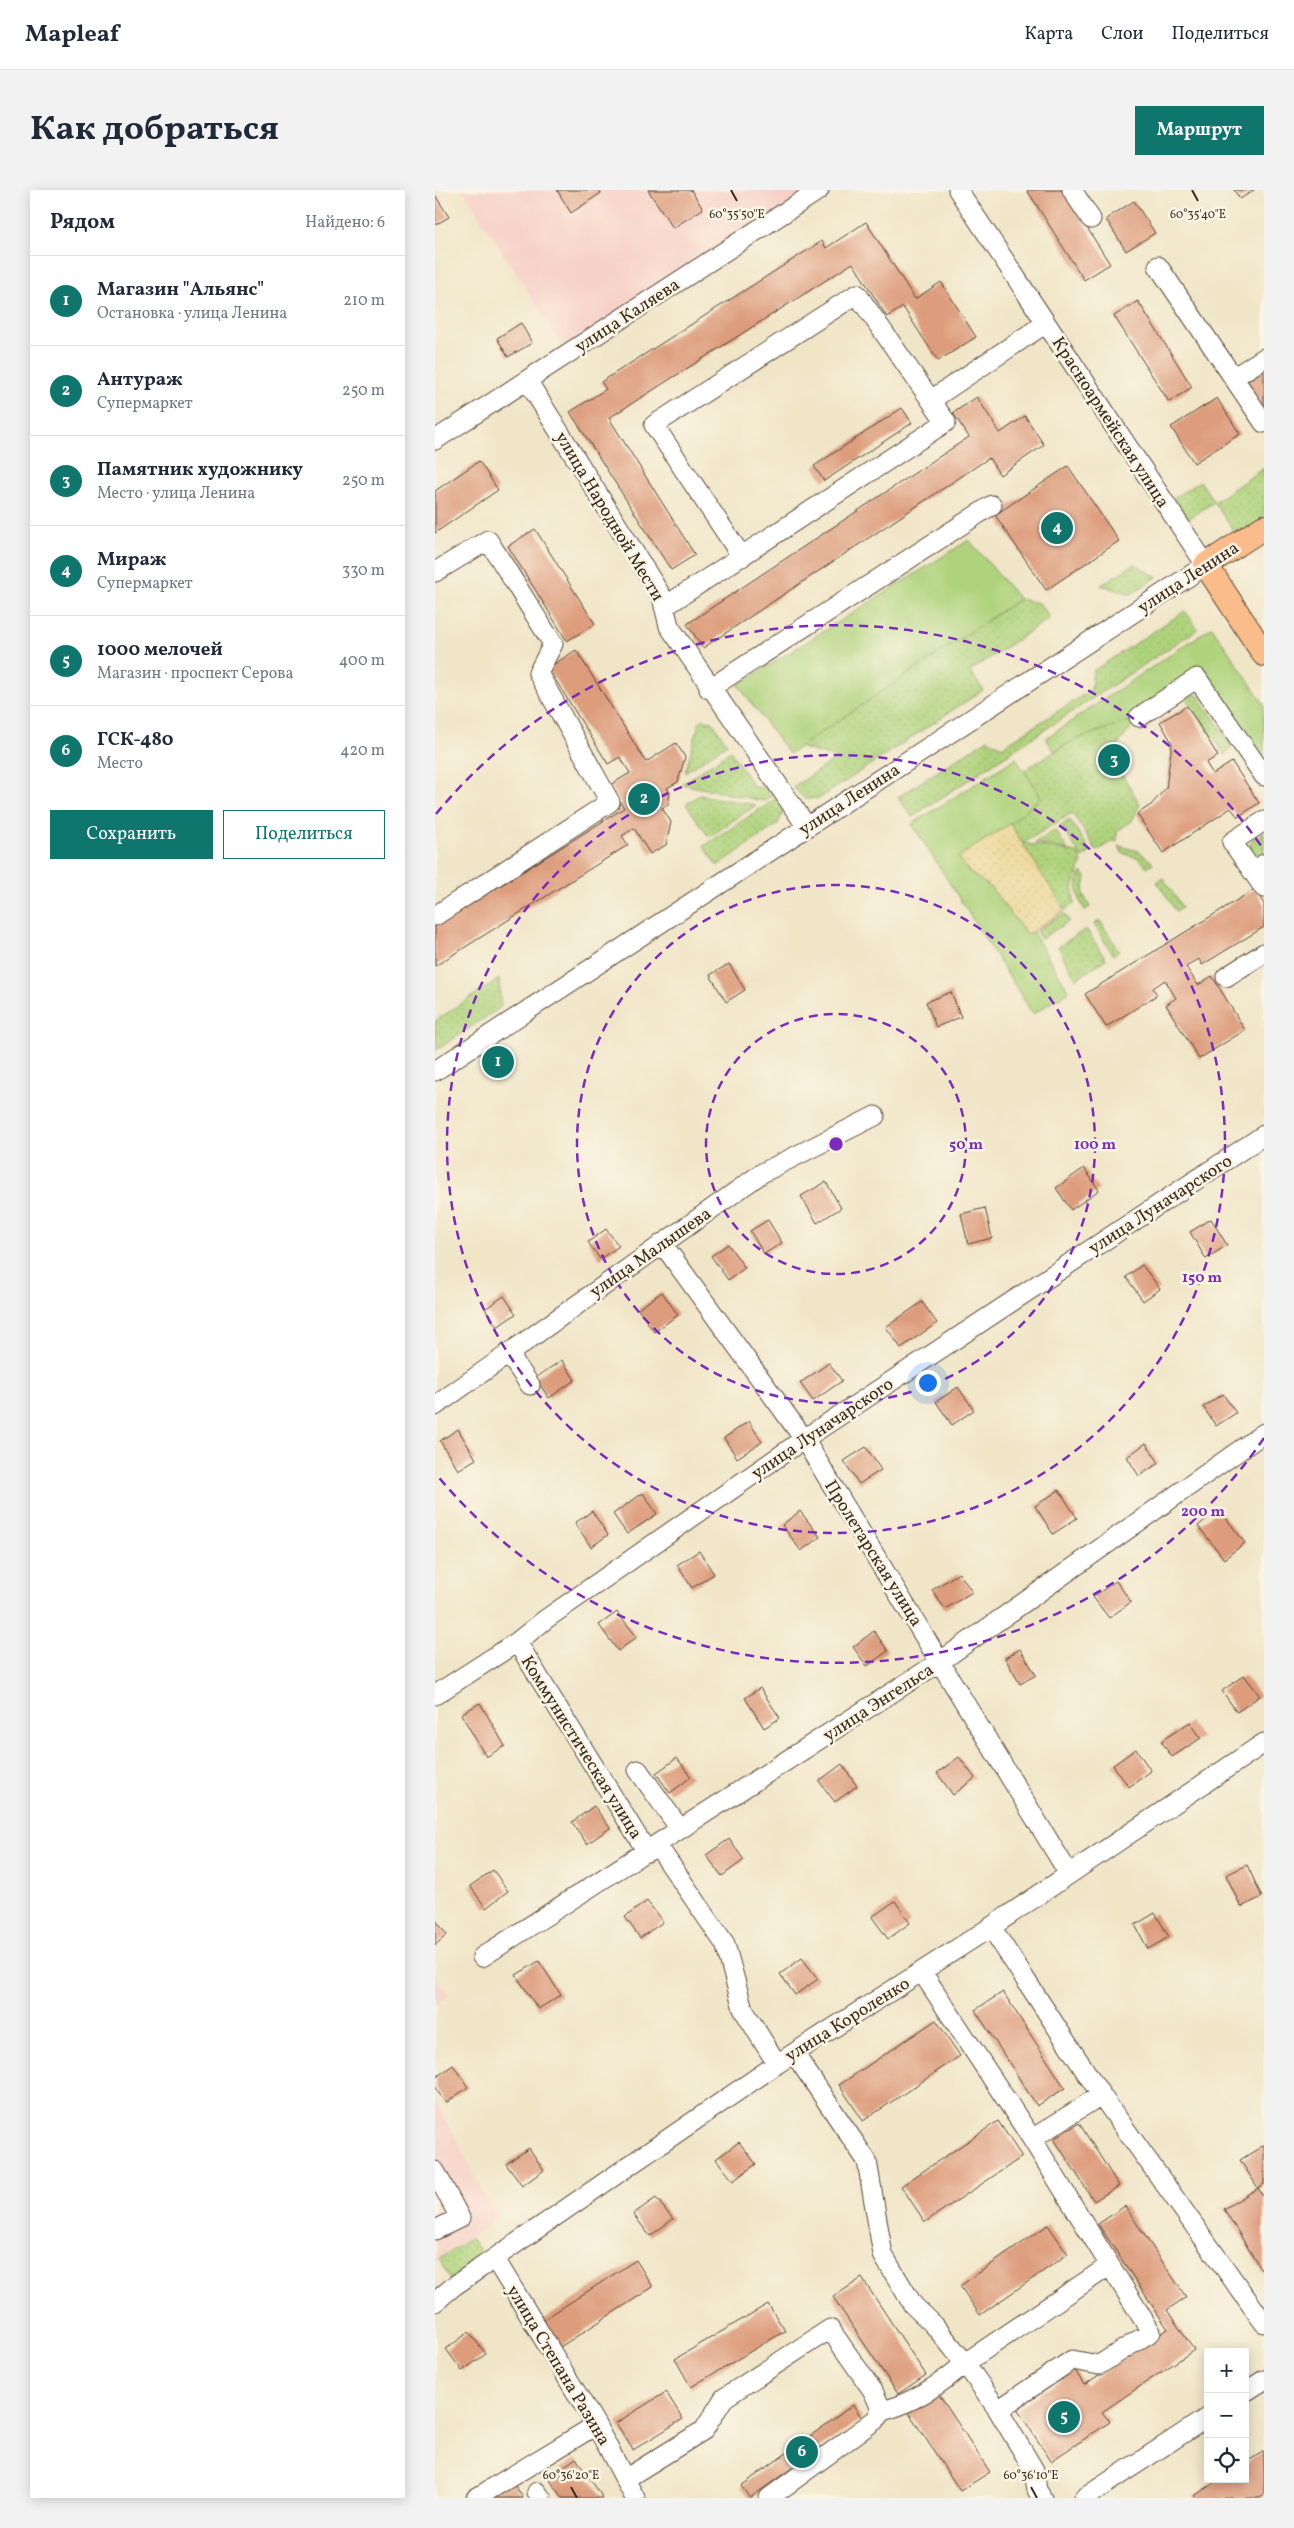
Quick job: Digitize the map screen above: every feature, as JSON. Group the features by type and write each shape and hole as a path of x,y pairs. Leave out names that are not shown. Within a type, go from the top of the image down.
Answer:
{"main road":[{"name":"улица Ленина","path":"1206,565 1264,527"},
{"name":"Красноармейская улица","path":"1206,565 1264,654"}],"street":[{"name":"улица Каляева","path":"435,440 819,190"},
{"name":"Красноармейская улица","path":"958,190 1206,565"},
{"path":"1072,190 1091,219"},
{"path":"1158,266 1264,422"},
{"path":"664,607 742,556 946,422 857,294 654,425 742,556"},
{"path":"931,400 1046,323"},
{"path":"1233,378 1264,358"},
{"name":"улица Народной Мести","path":"527,380 662,597 669,626 709,689 807,827"},
{"path":"709,689 992,505"},
{"path":"435,572 488,540 553,644 539,673 609,802 435,916"},
{"name":"улица Ленина","path":"435,1071 1206,565"},
{"path":"1139,717 1197,678 1264,776"},
{"path":"1264,821 1233,842 1258,868 1264,888"},
{"path":"1226,977 1264,953"},
{"name":"улица Малышева","path":"435,1406 762,1173 875,1116"},
{"name":"улица Луначарского","path":"435,1695 517,1642 546,1619 804,1439 1264,1136"},
{"name":"Пролетарская улица","path":"662,1244 804,1439 941,1661 1069,1874"},
{"path":"508,1353 530,1384"},
{"name":"улица Энгельса","path":"482,1957 941,1661 1264,1433"},
{"name":"Коммунистическая улица","path":"517,1642 652,1849 725,1944 743,2009 777,2064"},
{"name":"улица Короленко","path":"435,2302 454,2286 777,2064 922,1972 1264,1743"},
{"path":"639,1770 680,1829"},
{"path":"991,1926 1101,2095 1264,2323"},
{"path":"922,1972 1032,2139 1151,2332 1099,2365 1071,2360 998,2410"},
{"path":"794,2053 867,2161 883,2255 913,2305 934,2325 965,2363 998,2410 1035,2470 1037,2490 1042,2498"},
{"path":"1032,2139 1101,2095"},
{"path":"435,2171 459,2218 435,2230"},
{"name":"улица Степана Разина","path":"495,2259 596,2425 635,2498"},
{"path":"769,2498 875,2420 882,2412 894,2408 950,2377 965,2363 1109,2266"},
{"path":"625,2478 704,2430 724,2398 830,2329 873,2392 882,2412"},
{"path":"1086,2498 1204,2419"},
{"path":"475,2498 596,2425"}],"shaded area":[{"path":"463,190 819,190 568,354"},
{"path":"435,1975 449,1995 435,2005"},
{"path":"435,2100 497,2218 435,2262"}],"green space":[{"path":"1264,468 1264,527 1241,542 1214,502"},
{"path":"1200,481 1214,502 1188,519 1174,498"},
{"path":"969,540 1019,599 789,754 738,685"},
{"path":"1134,564 1157,577 1131,594 1101,585"},
{"path":"1019,599 1039,603 1050,618 970,671 983,690 820,798 805,799 793,787 837,758 798,747"},
{"path":"1185,611 1198,629 912,817 898,797 988,739 1002,747 1091,690 1093,671"},
{"path":"1212,627 1264,704 1264,776 1197,678 1139,717 1074,740 1054,751 1046,738"},
{"path":"1198,695 1232,746 1225,755 1186,698"},
{"path":"1139,717 1117,746 1108,746 1100,756 1104,769 1111,773 1120,771 1140,804 1132,821 1117,831 1117,841 1112,841 1097,851 1072,813 1023,843 1077,853 1082,861 1073,888 1074,904 1065,910 1010,824 1041,797 1024,770 1074,740"},
{"path":"702,720 712,721 727,744 685,772 699,724"},
{"path":"730,751 754,787 771,789 775,793 763,801 682,784"},
{"path":"1016,758 1041,797 1010,824 958,857 970,873 990,887 1027,935 1032,931 1069,991 1033,1014 912,824"},
{"path":"783,794 785,806 778,824 717,866 704,846"},
{"path":"700,795 756,805 709,837 686,804"},
{"path":"1070,820 1091,852 1082,858 1061,825"},
{"path":"1055,830 1068,850 1035,843"},
{"path":"1264,832 1264,888 1249,845 1253,839"},
{"path":"1119,846 1139,851 1153,863 1147,867 1139,858 1122,853"},
{"path":"1082,872 1086,877 1083,894 1090,907 1085,910 1077,891"},
{"path":"1163,878 1182,907 1176,911 1157,882"},
{"path":"1064,913 1069,921 1041,939 1036,931"},
{"path":"1100,921 1119,951 1113,955 1094,924"},
{"path":"1086,929 1106,959 1076,979 1058,947"},
{"path":"499,979 501,1007 435,1051 435,1021"},
{"path":"471,2238 488,2263 454,2286 439,2259"}],"sand":[{"path":"1010,824 1065,910 1027,935 990,887 970,873 957,857"}],"building":[{"path":"557,190 599,190 601,193 571,213"},
{"path":"648,190 691,190 703,209 673,228"},
{"path":"1027,190 1063,190 1110,264 1084,280"},
{"path":"1234,190 1254,190 1240,199"},
{"path":"435,195 449,217 435,225"},
{"path":"1134,201 1155,233 1126,251 1106,219"},
{"path":"866,222 915,299 941,282 976,337 938,361 903,307 887,317 853,263 609,418 695,555 671,570 570,412 606,389 601,382 822,241 826,248"},
{"path":"1138,301 1192,387 1169,402 1114,316"},
{"path":"521,323 532,343 508,357 497,338"},
{"path":"1264,370 1264,409 1246,382"},
{"path":"977,397 1000,433 1025,416 1044,445 1000,475 989,458 703,648 687,624 969,437 953,413"},
{"path":"1217,398 1240,434 1194,463 1171,427"},
{"path":"902,408 912,423 824,481 814,466"},
{"path":"479,461 498,490 435,533 435,491"},
{"path":"1068,466 1119,541 1046,590 995,515"},
{"path":"535,529 595,624 567,641 508,546"},
{"path":"576,650 646,762 676,743 685,757 678,782 667,788 670,793 668,805 662,808 671,822 666,845 650,854 634,828 622,836 628,845 435,966 435,927 624,808 610,785 630,773 620,757 608,764 548,668"},
{"path":"1187,706 1218,756 1206,763 1213,774 1232,762 1259,803 1238,817 1231,808 1163,853 1137,814 1151,805 1166,788 1172,743 1160,722"},
{"path":"1255,889 1264,904 1264,927 1202,965 1199,959 1186,967 1198,985 1212,976 1245,1030 1199,1059 1166,1005 1176,998 1165,980 1153,988 1157,995 1106,1027 1085,994"},
{"path":"729,964 745,990 726,1002 710,975"},
{"path":"951,992 961,1017 936,1027 926,1002"},
{"path":"1084,1168 1099,1190 1071,1210 1056,1188"},
{"path":"826,1182 841,1208 817,1223 801,1196"},
{"path":"985,1208 992,1238 968,1244 961,1214"},
{"path":"1211,1219 1227,1245 1206,1259 1190,1232"},
{"path":"768,1220 782,1243 764,1254 750,1231"},
{"path":"606,1229 619,1246 600,1259 588,1242"},
{"path":"728,1244 745,1268 728,1280 711,1256"},
{"path":"1142,1265 1160,1289 1143,1301 1126,1277"},
{"path":"662,1292 678,1315 654,1332 638,1309"},
{"path":"504,1296 516,1314 497,1327 485,1309"},
{"path":"922,1302 937,1323 901,1348 886,1327"},
{"path":"562,1360 575,1380 549,1398 535,1378"},
{"path":"829,1363 842,1381 813,1401 800,1383"},
{"path":"958,1387 974,1410 952,1425 936,1402"},
{"path":"1223,1394 1236,1413 1216,1426 1203,1407"},
{"path":"749,1421 762,1442 737,1458 724,1438"},
{"path":"458,1429 476,1459 458,1470 440,1441"},
{"path":"1146,1443 1159,1463 1139,1476 1127,1457"},
{"path":"866,1447 881,1470 859,1484 844,1461"},
{"path":"1059,1490 1077,1518 1053,1534 1035,1506"},
{"path":"643,1493 657,1514 627,1534 613,1514"},
{"path":"1219,1509 1245,1543 1224,1559 1198,1526"},
{"path":"592,1511 608,1535 591,1547 575,1523"},
{"path":"800,1511 820,1537 801,1551 782,1525"},
{"path":"699,1551 714,1574 692,1588 677,1565"},
{"path":"959,1573 972,1592 945,1609 932,1590"},
{"path":"1116,1581 1131,1602 1109,1618 1093,1597"},
{"path":"617,1612 637,1637 618,1651 599,1625"},
{"path":"874,1631 888,1651 867,1666 853,1647"},
{"path":"1020,1649 1036,1675 1020,1684 1005,1658"},
{"path":"1244,1675 1260,1696 1237,1712 1222,1691"},
{"path":"760,1688 780,1718 764,1728 745,1698"},
{"path":"480,1703 505,1746 486,1757 461,1714"},
{"path":"1190,1722 1201,1738 1172,1757 1161,1741"},
{"path":"1136,1749 1151,1771 1129,1787 1113,1765"},
{"path":"959,1757 975,1778 953,1795 937,1773"},
{"path":"677,1758 691,1777 670,1793 656,1773"},
{"path":"842,1764 857,1786 835,1802 819,1781"},
{"path":"594,1806 610,1828 587,1844 572,1822"},
{"path":"729,1839 744,1860 722,1876 706,1855"},
{"path":"1247,1865 1262,1897 1241,1907 1226,1875"},
{"path":"493,1870 508,1891 486,1908 470,1886"},
{"path":"647,1901 663,1922 640,1938 625,1917"},
{"path":"895,1901 910,1923 888,1939 872,1917"},
{"path":"1155,1913 1169,1937 1148,1949 1135,1925"},
{"path":"435,1919 447,1935 435,1945"},
{"path":"802,1958 818,1979 795,1995 780,1974"},
{"path":"539,1961 561,1995 538,2009 516,1975"},
{"path":"1003,1992 1065,2088 1037,2106 975,2010"},
{"path":"936,2020 960,2056 863,2121 839,2085"},
{"path":"453,2065 468,2087 446,2103 435,2088 435,2078"},
{"path":"998,2121 1022,2157 925,2222 901,2186"},
{"path":"1079,2123 1119,2186 1094,2201 1054,2139"},
{"path":"739,2142 756,2164 733,2181 716,2159"},
{"path":"1264,2145 1264,2184 1258,2188 1240,2160"},
{"path":"529,2148 544,2170 522,2186 506,2164"},
{"path":"1258,2188 1264,2198 1264,2274 1224,2209"},
{"path":"656,2198 673,2219 650,2236 633,2214"},
{"path":"1125,2206 1186,2297 1167,2310 1194,2350 1102,2412 1110,2422 1051,2461 1017,2409 1075,2370 1084,2385 1168,2329 1098,2224"},
{"path":"1048,2225 1068,2254 980,2315 960,2286"},
{"path":"636,2260 653,2287 560,2347 543,2320"},
{"path":"862,2278 926,2375 898,2394 833,2297"},
{"path":"768,2304 785,2331 691,2387 675,2359"},
{"path":"469,2332 486,2354 462,2371 446,2349"},
{"path":"936,2390 990,2472 960,2491 907,2410"},
{"path":"666,2392 683,2419 633,2450 616,2423"},
{"path":"853,2405 862,2418 750,2498 741,2486"},
{"path":"1264,2451 1264,2495 1260,2498 1196,2498 1194,2496 1214,2483 1249,2483 1249,2460"},
{"path":"576,2458 603,2498 562,2498 548,2477"},
{"path":"508,2475 523,2498 474,2498"}],"place":[{"name":"Мираж","path":"1057,528"},
{"name":"Памятник художнику","path":"1114,760"},
{"name":"Антураж","path":"644,799"},
{"name":"Магазин \"Альянс\"","path":"498,1062"},
{"name":"1000 мелочей","path":"1064,2417"},
{"name":"ГСК-480","path":"802,2452"}]}
